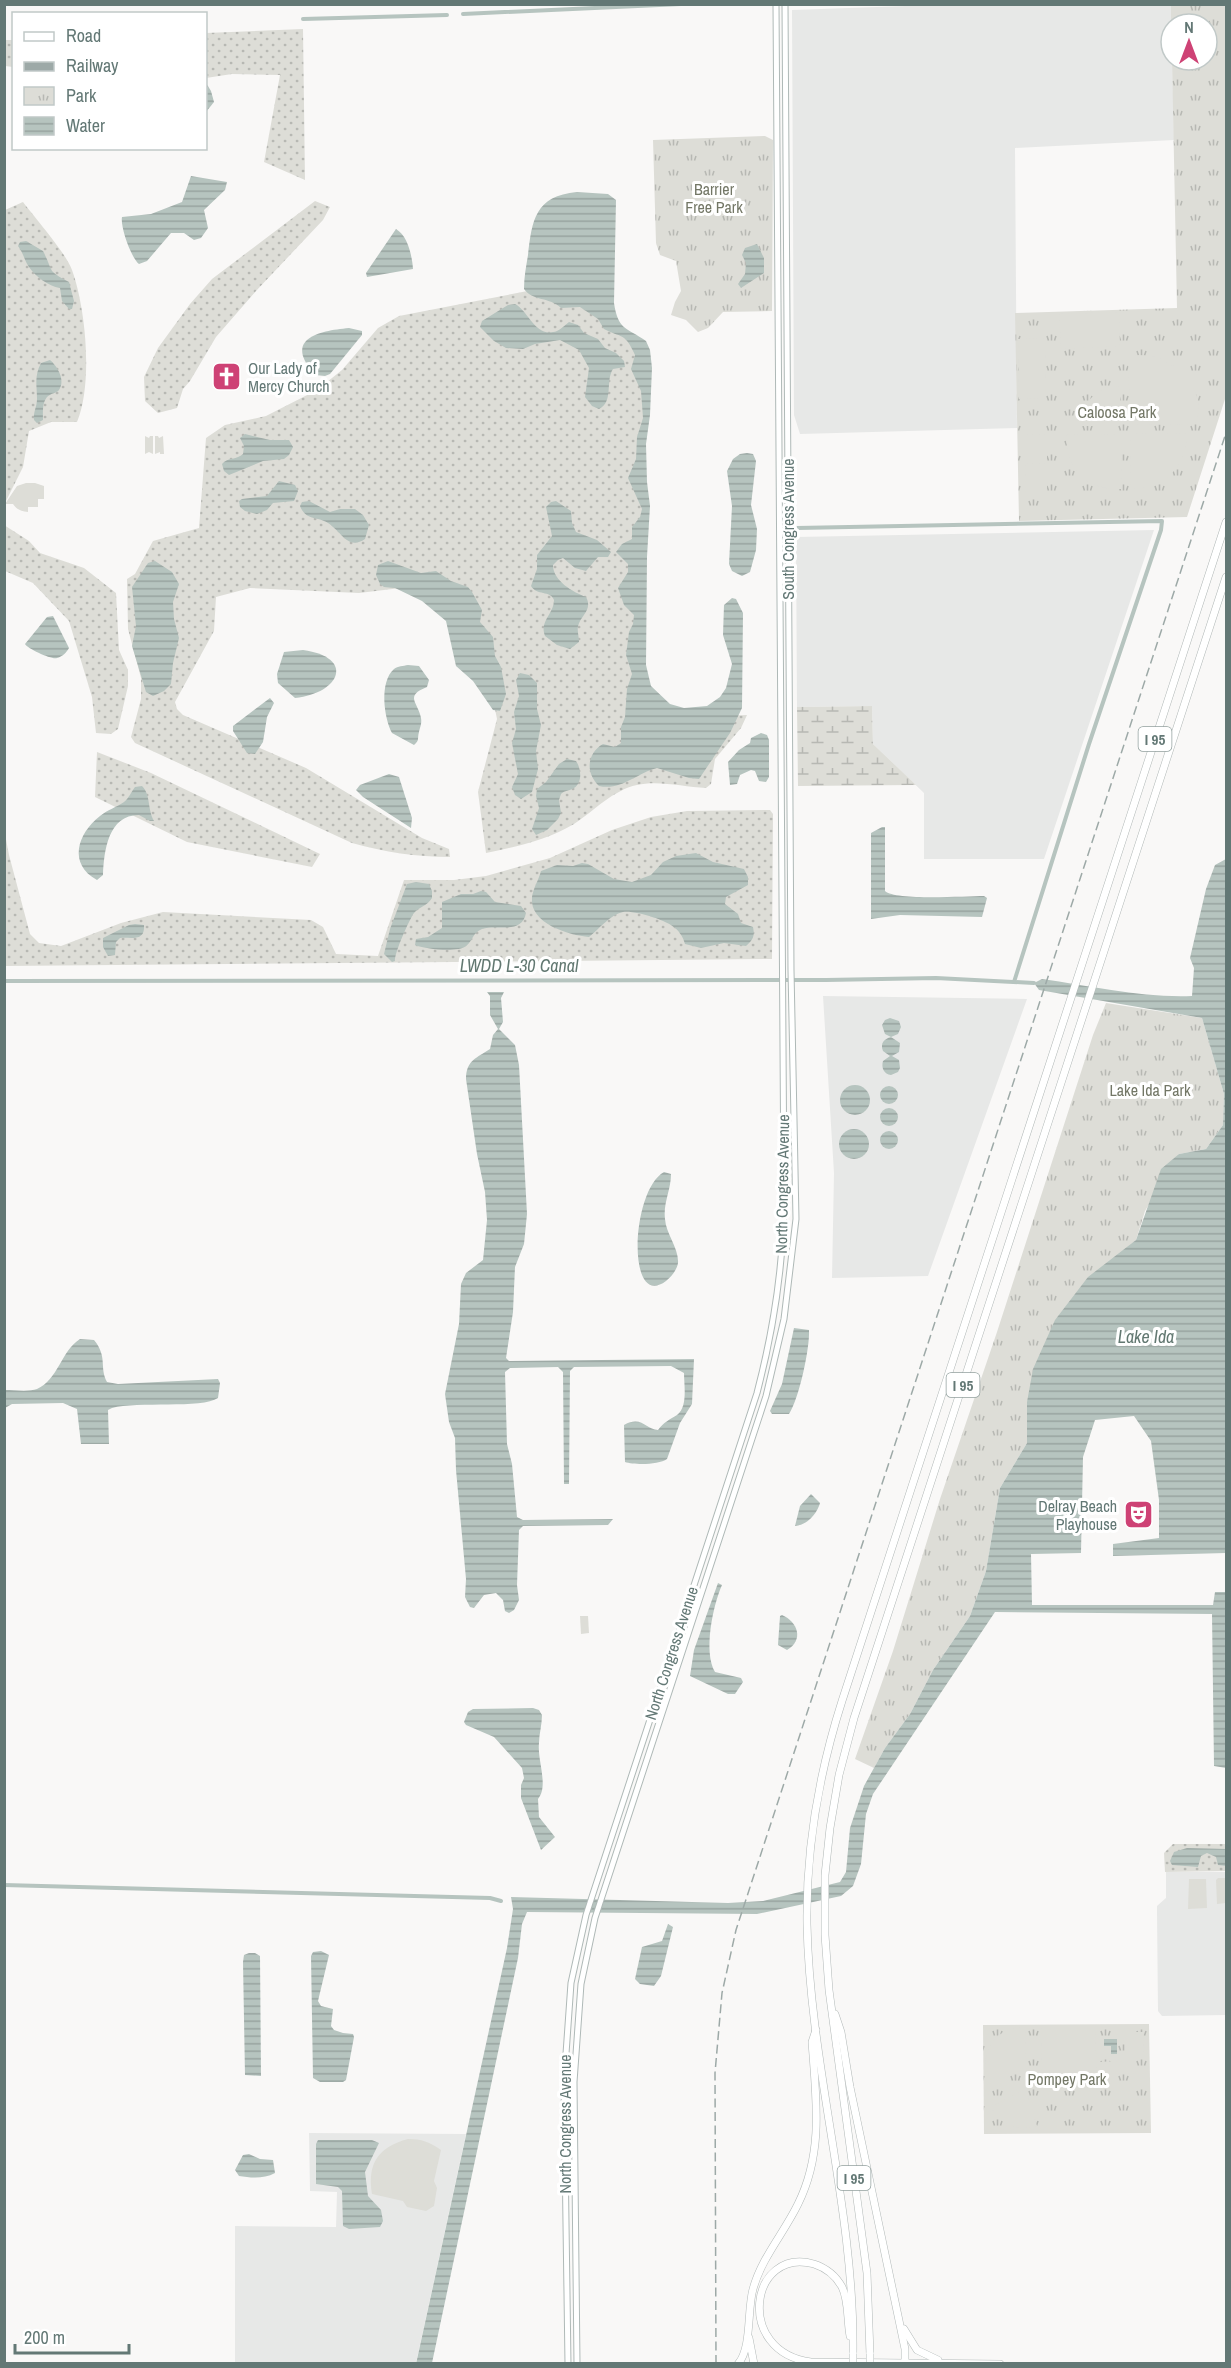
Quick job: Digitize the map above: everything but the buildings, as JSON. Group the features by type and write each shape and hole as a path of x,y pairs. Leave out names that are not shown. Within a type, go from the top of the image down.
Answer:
{"highway":[{"name":"I 95","path":"853,2364 850,2277 817,2028 807,1924 813,1825 823,1768 830,1740 1227,522"},
{"name":"I 95","path":"870,2364 866,2266 831,2003 824,1921 825,1875 839,1775 846,1747 1227,577"},
{"path":"831,2003 842,2032 850,2087 899,2321 905,2363"},
{"path":"738,2364 745,2351 749,2308 758,2275 799,2203 813,2165 817,2123 812,2042 817,2028"},
{"path":"854,2354 845,2295 834,2275 818,2265 800,2263 783,2267 771,2276 760,2296 760,2318 768,2336 786,2354 812,2362 1000,2364"},
{"path":"899,2321 911,2344 921,2353 937,2360 964,2363"},
{"path":"748,2330 754,2364"}],"main road":[{"name":"South Congress Avenue","path":"776,4 782,1054"},
{"name":"South Congress Avenue","path":"785,4 793,1054"},
{"path":"777,281 787,281"},
{"name":"North Congress Avenue","path":"568,2364 564,2082 571,1983 586,1916 756,1393 775,1318 783,1242 782,1054"},
{"name":"North Congress Avenue","path":"577,2364 574,2082 581,1984 595,1918 766,1396 784,1319 794,1243 796,1195 793,1054"},
{"path":"756,1393 766,1396"},
{"path":"612,1837 617,1853"}],"shaded area":[{"path":"934,5 1171,5 1171,12 1159,12 1159,72 1172,72 1174,140 1015,148 1017,428 800,434 794,415 792,10"},
{"path":"1154,530 1044,859 924,859 924,793 873,744 872,706 797,707 796,537"},
{"path":"823,996 1027,999 928,1276 832,1278 834,1173"},
{"path":"1166,1872 1226,1872 1226,2015 1162,2016 1158,2011 1157,1906 1166,1898"},
{"path":"309,2133 466,2134 416,2363 235,2363 235,2226 336,2227 337,2192 310,2191"}],"green space":[{"name":"Caloosa Park","path":"1171,5 1226,5 1226,396 1187,517 1019,521 1015,313 1177,308 1172,72 1219,72 1219,12 1171,12"},
{"path":"303,29 305,180 264,162 280,75 232,74 207,78 207,33"},
{"path":"5,40 12,40 12,67 5,66"},
{"name":"Barrier Free Park","path":"765,136 773,140 772,311 723,312 708,328 698,332 686,320 671,315 681,291 676,261 660,255 656,243 653,140"},
{"path":"315,201 330,207 323,220 216,337 183,389 177,408 158,413 145,401 144,377 158,348 190,304 212,279"},
{"path":"23,202 57,245 72,270 84,325 85,388 77,422 51,422 29,431 23,467 5,503 5,210"},
{"path":"543,288 570,294 638,348 645,364 642,704 666,718 747,715 741,728 715,759 711,784 706,788 654,783 637,785 620,791 564,830 531,842 486,853 478,792 497,719 480,634 409,587 359,593 250,588 216,597 214,631 175,702 177,709 183,715 306,768 422,838 449,849 450,857 401,853 352,843 135,743 131,737 141,699 141,678 128,629 127,579 135,574 153,541 199,528 206,438 225,425 266,416 317,390 342,370 378,328 399,316"},
{"path":"1119,312 1120,346 1061,349 1059,314"},
{"path":"1045,338 1046,398 1019,399 1018,339"},
{"path":"1128,355 1152,356 1182,373 1195,392 1198,402 1195,424 1134,425 1130,421"},
{"path":"1120,386 1121,421 1116,426 1082,426 1084,410 1092,397 1104,389"},
{"path":"1187,433 1183,456 1171,474 1154,485 1131,489 1130,439 1135,434"},
{"path":"1047,434 1047,463 1025,464 1025,435"},
{"path":"1116,434 1121,439 1122,489 1098,486 1089,482 1075,468 1067,448 1066,435"},
{"path":"145,436 149,438 153,436 153,454 149,452 145,454"},
{"path":"155,436 159,438 163,436 164,454 160,452 155,454"},
{"path":"1025,465 1047,465 1047,494 1026,494"},
{"path":"26,483 44,486 44,499 38,499 38,507 28,507 28,512 19,510 13,504 5,504 17,486"},
{"path":"4,525 29,541 40,553 84,568 116,593 119,650 128,670 128,686 118,729 111,734 96,733 92,697 69,621 33,583 5,571"},
{"path":"872,706 873,744 916,785 798,786 797,707"},
{"path":"97,752 151,773 320,854 312,867 187,842 95,797"},
{"path":"770,810 773,814 772,959 5,966 4,829 30,934 39,943 61,946 121,923 163,912 311,920 323,927 336,954 378,956 404,880 454,880 486,876 550,858 612,830 651,817 687,811"},
{"name":"Lake Ida Park","path":"1106,1003 1202,1018 1224,1094 1223,1125 1206,1149 1179,1154 1145,1211 1136,1240 1120,1254 1027,1402 1027,1443 1000,1488 986,1571 970,1616 933,1670 910,1714 885,1748 874,1768 855,1759 893,1651 940,1499 997,1332 1093,1035"},
{"path":"580,1616 588,1616 589,1633 581,1634"},
{"path":"1173,1844 1226,1844 1226,1871 1165,1872 1164,1853"},
{"path":"1226,1878 1226,1903 1217,1904 1216,1880"},
{"path":"1189,1879 1206,1879 1207,1908 1188,1909"},
{"name":"Pompey Park","path":"1149,2024 1151,2133 984,2134 983,2025"},
{"path":"1022,2027 1026,2031 1025,2064 1022,2067 988,2067 985,2063 986,2056 996,2038 1007,2030"},
{"path":"1041,2027 1095,2027 1097,2076 1046,2077 1042,2074"},
{"path":"1125,2032 1143,2032 1144,2052 1125,2052"},
{"path":"1117,2061 1117,2079 1098,2079 1098,2062"},
{"path":"1023,2090 1027,2093 1037,2126 1023,2128 1005,2123 991,2107"},
{"path":"408,2139 425,2142 441,2150 434,2181 437,2188 434,2206 426,2211 407,2207 403,2201 372,2194 371,2174 377,2158 389,2147"}],"water":[{"path":"207,85 211,91 214,102 207,111"},
{"path":"191,176 227,182 225,190 204,210 208,228 201,238 194,240 184,233 171,233 147,261 139,264 127,242 122,217 151,214 182,202"},
{"path":"577,192 608,194 616,200 614,303 616,312 624,327 646,341 650,350 652,368 650,415 646,444 650,506 646,665 651,686 670,704 684,708 707,706 720,697 726,688 732,664 723,635 724,605 732,598 736,599 743,613 742,708 730,733 699,779 657,768 622,784 607,787 599,786 591,775 591,758 598,748 603,744 615,747 621,743 627,689 632,674 626,655 634,615 624,605 618,588 628,572 628,564 616,552 622,544 632,539 632,527 640,517 642,509 628,478 636,459 637,437 643,418 641,391 631,369 635,355 625,339 604,329 598,319 580,307 561,308 552,302 527,293 524,289 531,231 538,212 552,199 563,194"},
{"path":"396,229 404,236 413,269 367,277 366,273"},
{"path":"26,241 43,251 54,272 69,282 74,301 72,309 69,309 62,301 60,288 43,280 29,267 18,246 20,242"},
{"path":"757,244 764,258 764,273 741,288 738,284 745,274 746,263 742,255 745,248"},
{"path":"515,304 543,331 557,331 569,322 578,325 584,333 598,339 605,348 616,353 624,361 625,367 613,369 604,406 599,409 592,406 585,397 589,368 579,350 560,340 535,344 523,349 506,348 494,341 480,327 482,321 508,305"},
{"path":"349,328 362,331 362,335 330,374 315,375 302,353 303,345 316,335"},
{"path":"50,360 60,374 62,382 58,391 45,399 43,420 37,423 34,417 37,402 37,372 41,363"},
{"path":"245,434 270,440 289,440 293,447 284,459 263,461 229,475 224,471 222,464 243,454 244,446 240,438"},
{"path":"740,454 753,454 756,461 751,505 757,529 756,550 750,572 742,576 732,571 729,564 732,506 727,471 733,459"},
{"path":"279,481 295,485 298,491 294,501 273,503 267,510 257,514 240,507 239,501 242,499 267,496"},
{"path":"309,501 330,512 355,509 363,515 369,525 365,539 354,543 349,541 333,526 305,514 300,506 302,502"},
{"path":"556,501 571,511 572,523 576,532 597,540 611,552 608,557 598,557 586,571 575,568 563,558 553,565 560,581 586,597 588,602 578,626 579,642 570,649 557,645 545,636 545,622 554,600 550,595 537,591 531,586 537,569 537,555 552,536 546,507"},
{"path":"155,561 172,572 179,584 173,602 174,619 179,638 171,684 164,691 153,696 146,692 132,646 136,626 132,587 148,563"},
{"path":"388,561 421,573 436,571 451,581 468,587 472,592 482,610 480,622 493,637 495,656 501,667 506,694 500,711 493,710 473,681 456,666 446,621 422,601 395,588 384,587 380,584 376,575 378,565"},
{"path":"53,616 69,648 66,653 54,658 45,656 25,644 47,617"},
{"path":"303,650 319,654 330,660 335,667 336,675 323,689 311,695 295,698 278,683 277,674 284,652"},
{"path":"408,665 419,666 429,680 427,687 416,693 414,697 421,722 418,741 414,745 392,733 384,700 389,675 394,669"},
{"path":"520,673 529,675 537,683 537,709 541,725 536,751 538,769 532,792 521,799 515,795 512,787 518,774 512,743 516,729 514,712 519,696 516,680"},
{"path":"270,698 274,703 267,717 263,742 255,754 247,753 233,731 233,726"},
{"path":"761,733 767,735 769,740 769,777 766,782 759,781 755,771 751,770 740,775 737,784 730,785 728,762 739,750 750,743 751,738"},
{"path":"567,759 576,761 578,764 579,782 574,788 561,794 559,800 561,813 558,819 547,830 536,835 532,829 539,808 537,789 546,782 559,764"},
{"path":"389,774 399,777 412,818 411,828 356,790 360,785"},
{"path":"142,786 147,793 154,821 139,815 120,821 110,836 103,875 97,880 82,866 79,857 81,840 92,823 124,802 135,787"},
{"path":"885,827 885,891 916,897 984,896 987,898 982,917 900,915 871,919 871,833"},
{"path":"696,853 713,862 744,869 748,877 748,885 726,897 725,904 738,914 741,923 753,927 753,938 746,946 724,943 701,948 685,944 680,933 671,925 650,916 628,912 614,916 589,937 581,936 561,931 543,921 533,906 532,897 541,871 557,865 588,864 614,879 632,882 651,875 663,862 676,856"},
{"name":"Lake Ida","path":"1226,859 1226,1553 1113,1556 1113,1544 1159,1538 1159,1500 1151,1441 1134,1416 1095,1420 1083,1457 1081,1553 1031,1554 1032,1605 1213,1605 1215,1592 1225,1592 1226,1768 1214,1766 1212,1614 995,1612 873,1794 866,1814 861,1864 853,1886 841,1896 757,1914 527,1912 522,1924 518,1958 432,2363 416,2364 507,1948 513,1909 511,1897 728,1903 763,1901 840,1882 846,1872 850,1828 864,1786 885,1748 910,1714 933,1670 970,1616 986,1571 1000,1488 1027,1443 1027,1402 1033,1369 1055,1320 1088,1277 1136,1240 1161,1169 1179,1154 1206,1149 1223,1125 1224,1094 1202,1018 1039,990 1034,983 1042,979 1136,993 1192,996 1194,968 1190,958 1206,889 1215,865"},
{"path":"416,882 429,884 432,898 414,913 402,937 395,961 392,962 384,954 390,929 407,884"},
{"path":"486,892 495,902 521,906 526,913 524,920 514,926 482,929 462,948 441,950 415,945 416,939 428,937 442,928 442,902 461,894"},
{"path":"135,924 144,925 142,934 137,937 120,938 116,942 115,955 108,956 103,947 103,938"},
{"path":"487,992 504,992 501,998 503,1022 499,1029 515,1045 519,1065 527,1214 524,1244 515,1267 513,1312 506,1358 509,1361 694,1359 692,1404 680,1423 667,1459 653,1463 625,1462 624,1425 630,1422 640,1422 658,1430 677,1415 684,1401 684,1373 671,1366 574,1367 570,1371 569,1484 564,1484 563,1372 558,1367 510,1368 505,1372 507,1444 512,1464 517,1517 523,1520 613,1519 608,1525 523,1526 519,1530 517,1585 519,1600 514,1610 509,1613 505,1611 503,1600 496,1593 484,1595 474,1608 470,1607 465,1597 466,1579 455,1438 449,1422 445,1394 459,1324 461,1284 466,1273 483,1260 487,1220 485,1192 477,1154 466,1073 470,1064 477,1057 490,1049 493,1035 498,1029 490,1015 490,996"},
{"path":"890,1018 899,1021 901,1027 898,1034 891,1037 885,1034 882,1025"},
{"path":"891,1037 900,1043 899,1052 892,1056 899,1060 900,1068 898,1072 891,1075 883,1068 883,1061 890,1056 883,1051 882,1044"},
{"path":"855,1085 865,1090 870,1100 865,1110 855,1115 845,1110 840,1100 845,1090"},
{"path":"885,1086 893,1086 898,1091 896,1102 885,1104 880,1099 880,1091"},
{"path":"885,1108 893,1108 898,1113 896,1124 885,1126 880,1121 880,1113"},
{"path":"854,1129 864,1134 869,1144 864,1154 854,1159 844,1154 839,1144 844,1134"},
{"path":"885,1131 893,1131 898,1136 896,1147 885,1149 880,1144 880,1136"},
{"path":"664,1172 671,1174 665,1219 677,1252 678,1263 675,1271 666,1281 653,1286 644,1279 639,1264 640,1222 645,1201 653,1183"},
{"path":"794,1328 809,1330 808,1349 800,1386 789,1414 772,1414 770,1411 782,1384"},
{"path":"80,1339 94,1340 98,1346 107,1382 118,1384 218,1379 220,1383 218,1398 198,1403 112,1408 108,1410 109,1444 81,1444 77,1409 63,1403 12,1404 5,1408 5,1390 30,1390 44,1385 68,1351"},
{"path":"811,1494 820,1503 819,1507 807,1521 795,1526 800,1506"},
{"path":"718,1583 722,1585 715,1604 711,1628 711,1663 715,1672 741,1678 743,1682 735,1694 728,1694 690,1676 694,1650"},
{"path":"780,1616 792,1622 797,1631 796,1641 787,1650 778,1645"},
{"path":"533,1708 539,1710 542,1715 539,1750 543,1787 538,1799 539,1817 555,1837 541,1850 521,1798 521,1785 524,1778 522,1768 494,1737 464,1722 468,1712 473,1709"},
{"path":"1187,1848 1226,1849 1226,1866 1218,1865 1216,1857 1207,1853 1201,1856 1198,1867 1172,1865 1170,1861 1174,1852"},
{"path":"668,1924 673,1927 661,1976 654,1986 640,1984 635,1979 642,1947 662,1941"},
{"path":"321,1951 329,1955 318,2001 321,2006 333,2009 331,2026 334,2030 353,2034 354,2037 346,2080 343,2082 320,2082 313,2078 311,1956 313,1952"},
{"path":"249,1953 260,1956 261,2076 245,2075 243,1962 244,1955"},
{"path":"1104,2039 1117,2039 1117,2054 1111,2054 1111,2046 1104,2046"},
{"path":"318,2140 372,2140 379,2143 365,2172 368,2196 381,2210 383,2221 380,2227 349,2229 343,2226 342,2191 338,2187 316,2184 316,2144"},
{"path":"249,2154 260,2159 273,2160 275,2173 257,2178 239,2176 235,2170 243,2155"}],"waterway":[{"path":"463,14 681,4"},
{"path":"303,19 447,15"},
{"path":"797,528 1162,521 1014,982"},
{"name":"LWDD L-30 Canal","path":"4,981 936,978 1034,983"},
{"path":"4,1885 490,1898 501,1901"}],"railway":[{"path":"716,2364 715,2073 722,1993 736,1930 1226,433"}],"place":[{"name":"Our Lady of Mercy Church","path":"227,377"},
{"name":"Delray Beach Playhouse","path":"1138,1515"}]}
